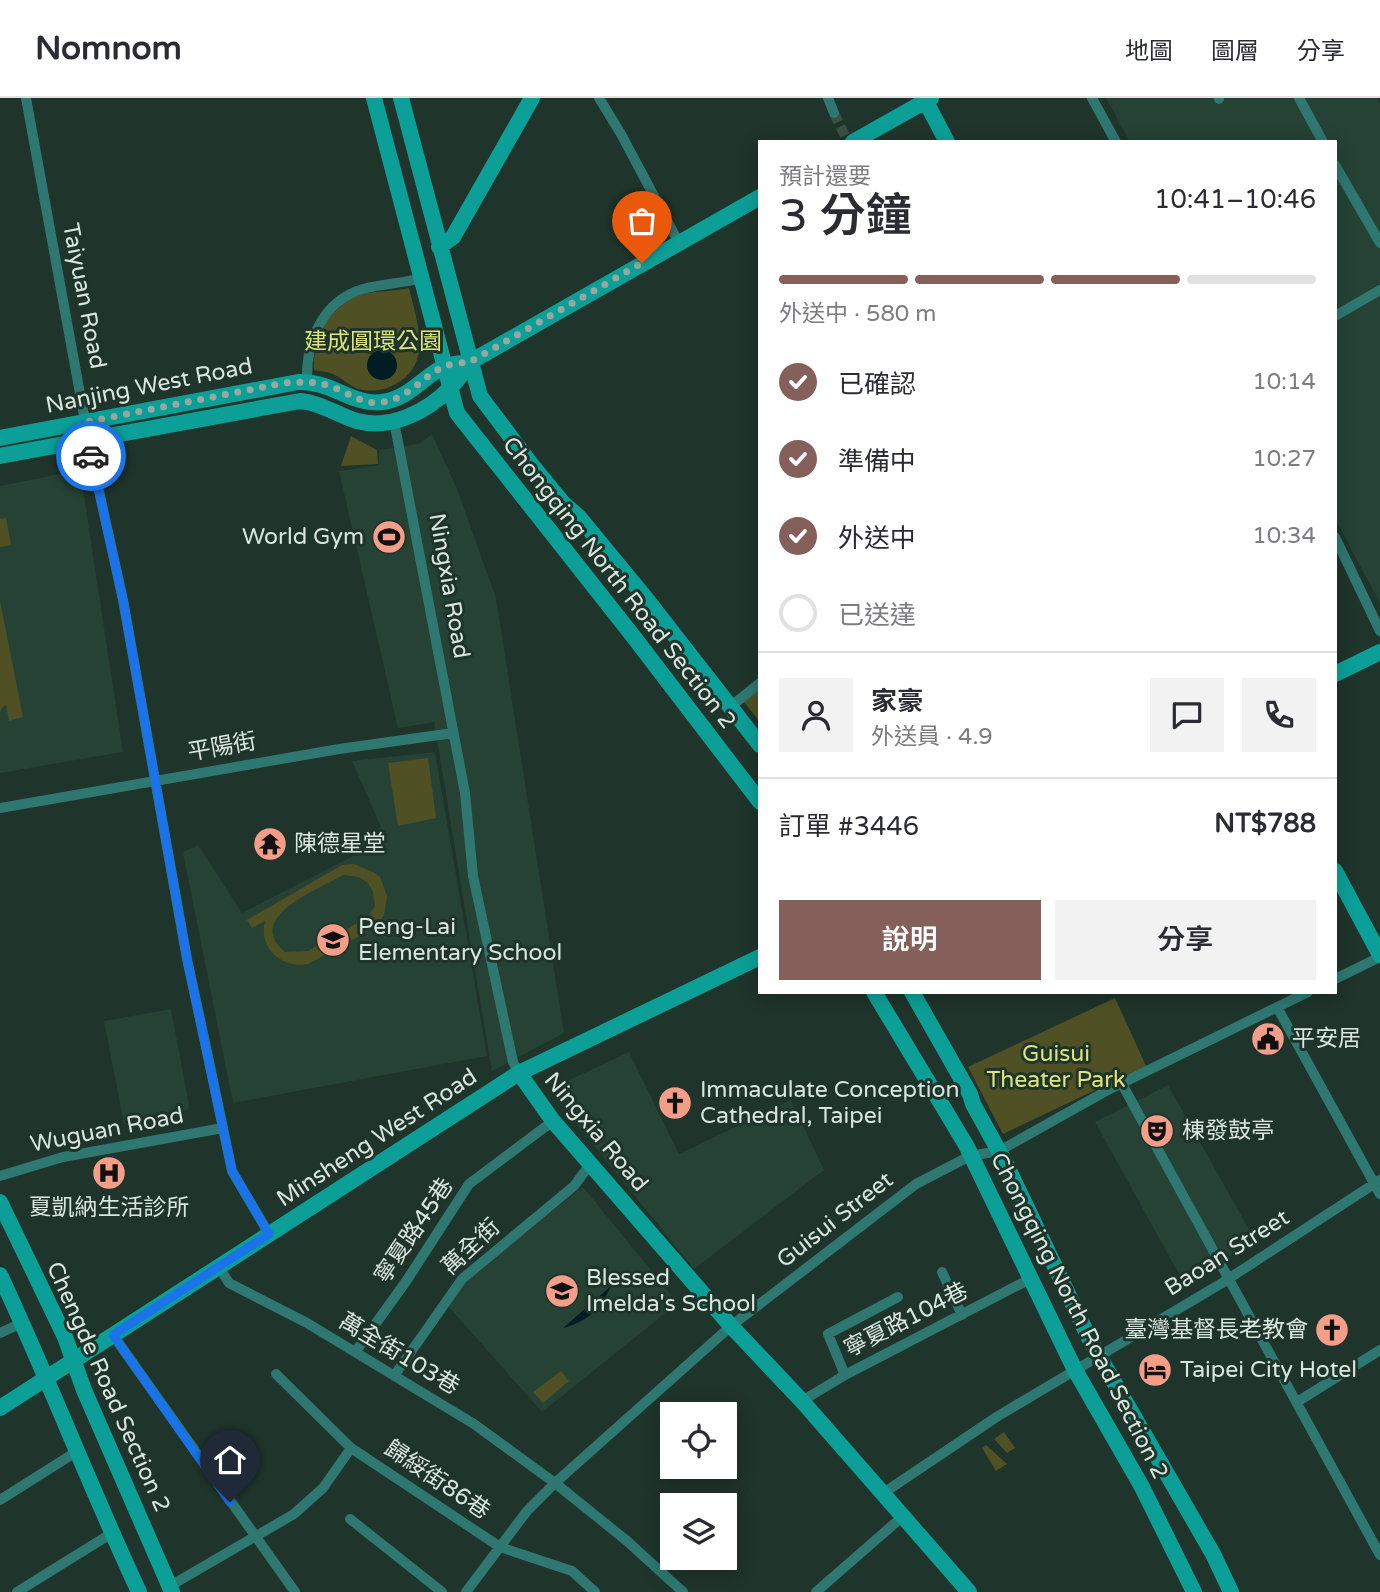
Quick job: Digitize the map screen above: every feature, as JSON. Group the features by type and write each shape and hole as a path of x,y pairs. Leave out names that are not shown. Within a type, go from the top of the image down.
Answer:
{"main road":[{"path":"374,98 444,366"},
{"name":"Chongqing North Road Section 2","path":"401,98 480,397 563,503 579,517 643,596 758,742"},
{"path":"439,247 453,237 532,98"},
{"path":"851,140 927,99 946,140"},
{"name":"Nanjing West Road","path":"0,438 284,383 307,381 369,402 382,402 405,394 444,366 470,362 758,198"},
{"name":"Nanjing West Road","path":"0,456 300,401 327,407 358,421 394,421 425,408 450,388 470,362"},
{"name":"Chongqing North Road Section 2","path":"444,366 457,413 758,799"},
{"path":"1337,673 1380,652"},
{"path":"1337,875 1380,956"},
{"name":"Minsheng West Road","path":"0,1408 519,1073 758,958"},
{"name":"Chongqing North Road Section 2","path":"875,994 944,1107 1075,1370 1142,1487 1194,1592"},
{"name":"Chongqing North Road Section 2","path":"913,994 970,1094 1100,1357 1213,1554 1231,1592"},
{"name":"Ningxia Road","path":"519,1073 553,1121 731,1326 802,1401 969,1592"},
{"name":"Chengde Road Section 2","path":"0,1202 65,1337 84,1390 171,1589"},
{"path":"0,1275 139,1592"}],"street":[{"name":"Taiyuan Road","path":"26,98 89,441 123,600 187,959 232,1171 269,1234"},
{"path":"599,98 679,243"},
{"path":"828,98 834,113"},
{"path":"1092,98 1115,140"},
{"path":"1304,100 1322,140"},
{"path":"1337,168 1380,243"},
{"path":"307,381 307,364 314,338 327,312 336,302 360,290 423,278"},
{"path":"1337,315 1380,290"},
{"name":"Ningxia Road","path":"394,421 465,793 473,876 513,1062 519,1073"},
{"path":"1337,541 1380,631"},
{"path":"730,707 758,685"},
{"name":"平陽街","path":"0,808 326,751 453,733"},
{"path":"1337,978 1380,956"},
{"name":"Guisui Street","path":"466,1592 527,1511 555,1483 731,1326 916,1184 970,1156 999,1151 1122,1084 1304,994"},
{"path":"1278,1007 1377,1182 1380,1194"},
{"path":"1122,1084 1380,1555"},
{"name":"寧夏路45巷","path":"356,1351 470,1184 553,1121"},
{"name":"Wuguan Road","path":"0,1176 63,1157 223,1128"},
{"name":"萬全街","path":"394,1376 462,1279 573,1186 591,1163"},
{"name":"Baoan Street","path":"882,1494 998,1416 1229,1279 1377,1182"},
{"name":"萬全街103巷","path":"219,1267 229,1283 356,1351 474,1424 555,1483 627,1541 683,1592"},
{"path":"942,1272 962,1315"},
{"name":"寧夏路104巷","path":"802,1401 845,1375 1030,1279"},
{"path":"845,1375 828,1334 898,1297"},
{"path":"0,1333 22,1323"},
{"path":"113,1335 295,1592"},
{"path":"1297,1402 1380,1350"},
{"name":"歸綏街86巷","path":"276,1374 351,1448 500,1547 572,1571 595,1592"},
{"path":"171,1589 294,1514 323,1488 351,1448"},
{"path":"0,1500 76,1452"},
{"path":"816,1592 902,1517"},
{"path":"350,1519 442,1592"},
{"path":"16,1592 112,1533"}],"shaded area":[{"path":"1106,98 1377,98 1380,103 1380,603 1337,523 1337,140 1129,140"},
{"path":"432,434 457,489 496,598 564,1033 492,1071 434,722 398,728 339,471 379,465 379,450 419,444"},
{"path":"80,470 123,752 0,773 0,486"},
{"name":"Peng-Lai Elementary School","path":"435,752 487,1056 233,1103 183,852 198,845 242,913 353,856 351,848 381,827 352,761"},
{"path":"171,1009 188,1109 124,1124 104,1021"},
{"name":"Blessed Imelda's School","path":"629,1052 679,1154 791,1100 824,1170 694,1269 557,1100 563,1083"},
{"path":"1168,1085 1255,1240 1185,1285 1095,1122"},
{"name":"Blessed Imelda's School","path":"583,1187 678,1303 542,1412 447,1305 464,1279"}],"green space":[{"name":"建成圓環公園","path":"409,288 418,326 419,351 409,373 399,382 373,391 363,390 333,374 314,370 320,336 325,325 340,307 360,295"},
{"path":"351,436 377,450 378,464 341,466"},
{"path":"6,518 11,545 0,547 0,519"},
{"path":"0,601 23,717 9,721 6,704 0,711"},
{"path":"758,690 758,720 744,702"},
{"path":"428,758 436,818 398,826 388,763"},
{"path":"354,864 380,877 387,896 384,915 376,927 308,964 298,965 281,960 265,940 265,921 252,928 247,920 342,865","holes":["343,875 359,877 368,883 373,892 375,906 368,917 308,951 285,952 274,939 273,927 278,916 303,897"]},
{"name":"Guisui Theater Park","path":"1115,998 1146,1066 1003,1134 968,1067"},
{"path":"561,1371 569,1381 543,1403 533,1392"},
{"path":"1004,1432 1015,1448 1007,1453 994,1439"},
{"path":"986,1445 1007,1464 996,1471 982,1448"}],"water":[{"path":"382,350 388,351 396,359 396,371 388,379 382,380 376,379 368,371 367,365 368,359 376,351"},
{"path":"611,1286 593,1313 580,1322 563,1328"}],"tunnel":[{"path":"834,113 846,138"}],"way so far":[{"path":"91,456 86,422 284,383 307,381 369,402 399,398 444,366 470,362 642,263"}],"place":[{"name":"World Gym","path":"389,537"},
{"name":"陳德星堂","path":"270,844"},
{"name":"Peng-Lai Elementary School","path":"333,940"},
{"name":"平安居","path":"1268,1039"},
{"name":"Immaculate Conception Cathedral, Taipei","path":"675,1103"},
{"name":"棟發鼓亭","path":"1157,1131"},
{"name":"夏凱納生活診所","path":"109,1173"},
{"name":"Blessed Imelda's School","path":"562,1291"},
{"name":"臺灣基督長老教會","path":"1332,1330"},
{"name":"Taipei City Hotel","path":"1155,1370"}],"route":[{"path":"91,456 123,600 187,959 232,1171 269,1234 113,1335 230,1502"}]}
